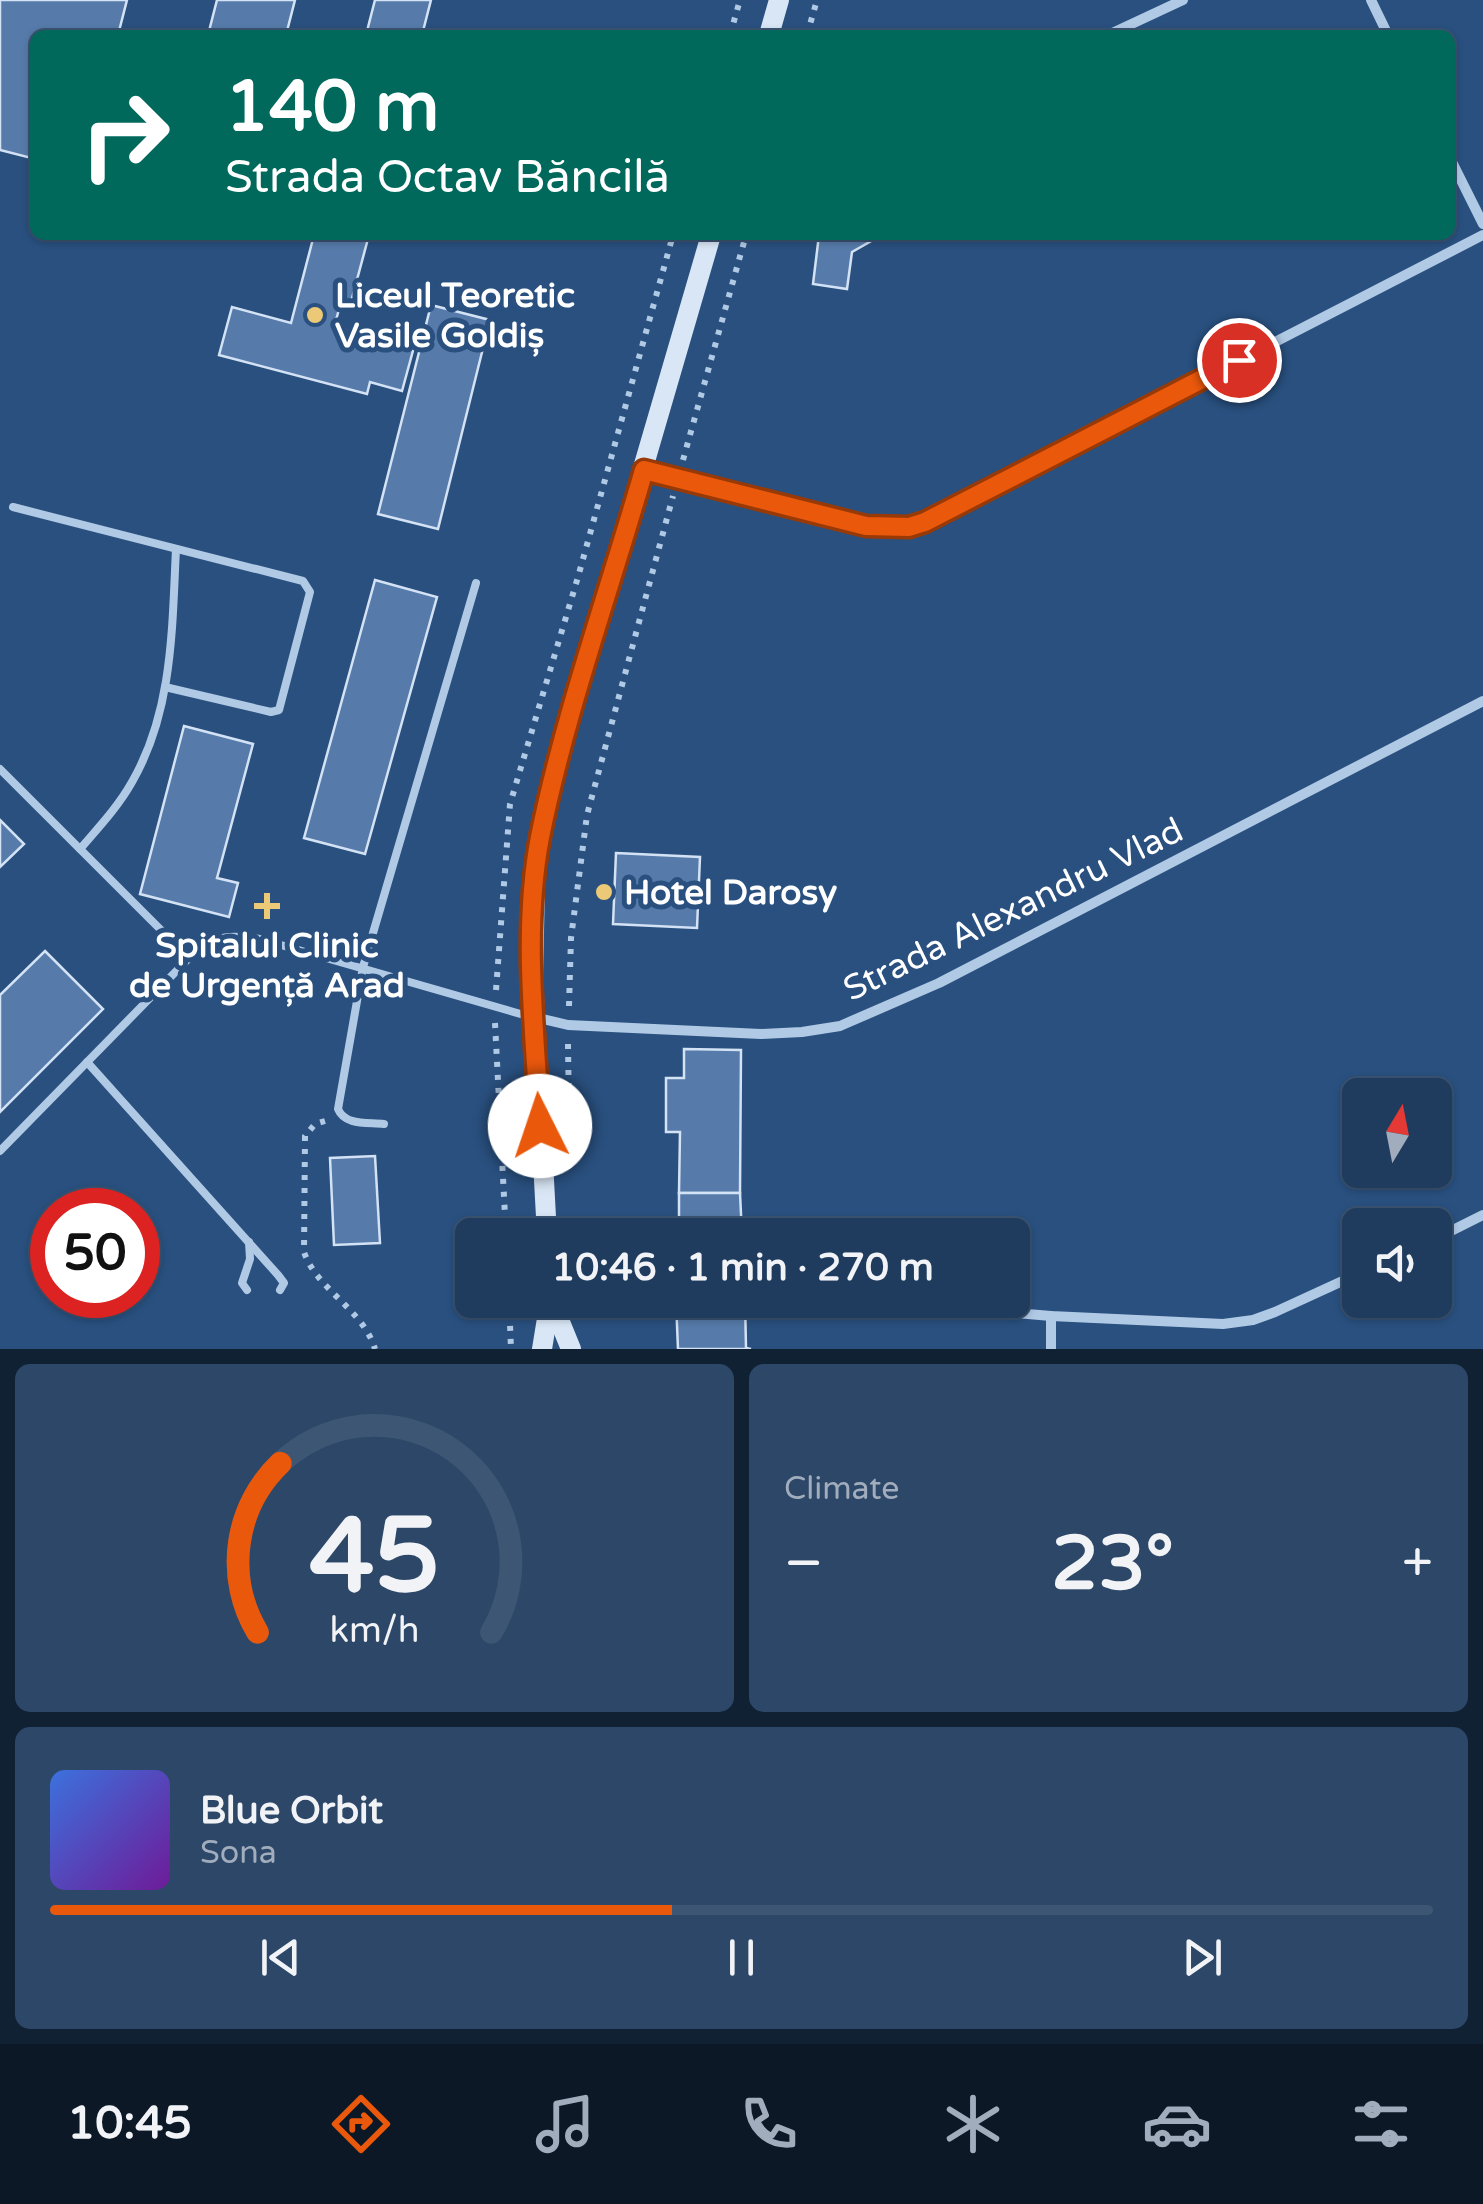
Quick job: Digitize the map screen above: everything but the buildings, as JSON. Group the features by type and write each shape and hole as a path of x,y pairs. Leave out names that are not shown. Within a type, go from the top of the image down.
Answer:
{"main road":[{"path":"771,30 780,0"},
{"path":"546,1218 534,1018 534,882 540,838 568,725 710,240"},
{"path":"542,1349 548,1318"},
{"path":"558,1318 571,1349"}],"street":[{"path":"1119,30 1182,0"},
{"path":"1371,0 1386,30"},
{"path":"1455,168 1483,224"},
{"path":"644,470 866,526 909,527 1483,235"},
{"name":"Strada Alexandru Vlad","path":"534,1018 568,1025 761,1034 840,1026 939,983 1483,701"},
{"path":"1452,1230 1483,1215"},
{"path":"1030,1314 1223,1324 1253,1320 1342,1282"},
{"path":"1051,1316 1051,1349"}],"lane":[{"path":"14,507 303,581 310,592 279,710 271,712 165,687"},
{"path":"80,849 131,784 160,714 176,549"},
{"path":"384,1124 348,1120 338,1109 363,968 476,583"},
{"path":"0,769 189,958"},
{"path":"0,1150 189,958 217,938 237,936 534,1018"},
{"path":"86,1062 278,1275 284,1283 280,1290"},
{"path":"248,1290 242,1283 250,1260 249,1242"}],"path":[{"path":"731,30 740,0"},
{"path":"808,30 817,0"},
{"path":"570,1124 568,1025 572,938 587,816 745,240"},
{"path":"341,1116 315,1124 305,1136 304,1252 364,1325 375,1349"},
{"path":"510,1318 511,1349"}],"place":[{"name":"Liceul Teoretic Vasile Goldiș","path":"315,315"},
{"name":"Hotel Darosy","path":"604,892"},
{"name":"Spitalul Clinic de Urgență Arad","path":"267,906"}],"route":[{"path":"540,1126 533,978 534,882 540,838 568,725 644,470 866,526 909,527 1239,360"}]}
